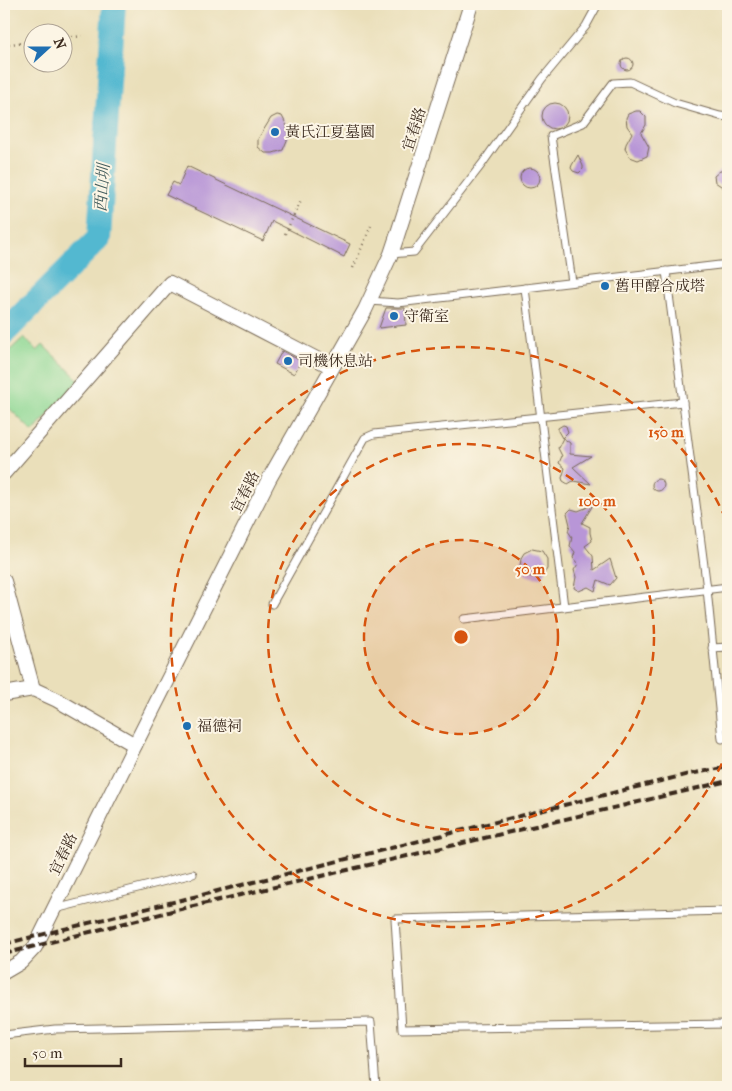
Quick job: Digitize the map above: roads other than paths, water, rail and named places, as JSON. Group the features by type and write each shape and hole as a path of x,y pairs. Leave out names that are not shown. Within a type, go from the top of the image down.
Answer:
{"street":[{"name":"宜春路","path":"4,972 21,962 35,947 269,479 369,301 391,254 471,4"},
{"path":"4,473 170,282 332,368"},
{"path":"4,581 33,689"},
{"path":"4,694 33,689 57,700 135,745"}],"lane":[{"path":"391,254 414,252 482,164 542,79 586,26 598,4"},
{"path":"572,282 551,136 583,123 613,83 630,82 675,103 728,117"},
{"path":"369,301 398,302 728,264"},
{"path":"666,272 707,589 722,739"},
{"path":"525,288 564,607"},
{"path":"272,604 365,438 374,434 683,402"},
{"path":"464,619 728,587"},
{"path":"712,648 728,647"},
{"path":"53,910 193,874"},
{"path":"728,910 395,919 402,1029 728,1024"},
{"path":"4,1035 55,1029 371,1022 376,1087"}],"waterway":[{"name":"西山圳","path":"4,333 99,238 114,4"}],"railway":[{"path":"4,944 689,774 728,767"},
{"path":"4,954 172,911 728,781"}],"place":[{"name":"黃氏江夏墓園","path":"275,132"},
{"name":"舊甲醇合成塔","path":"605,286"},
{"name":"守衛室","path":"394,316"},
{"name":"司機休息站","path":"288,361"},
{"name":"福德祠","path":"187,726"}]}
